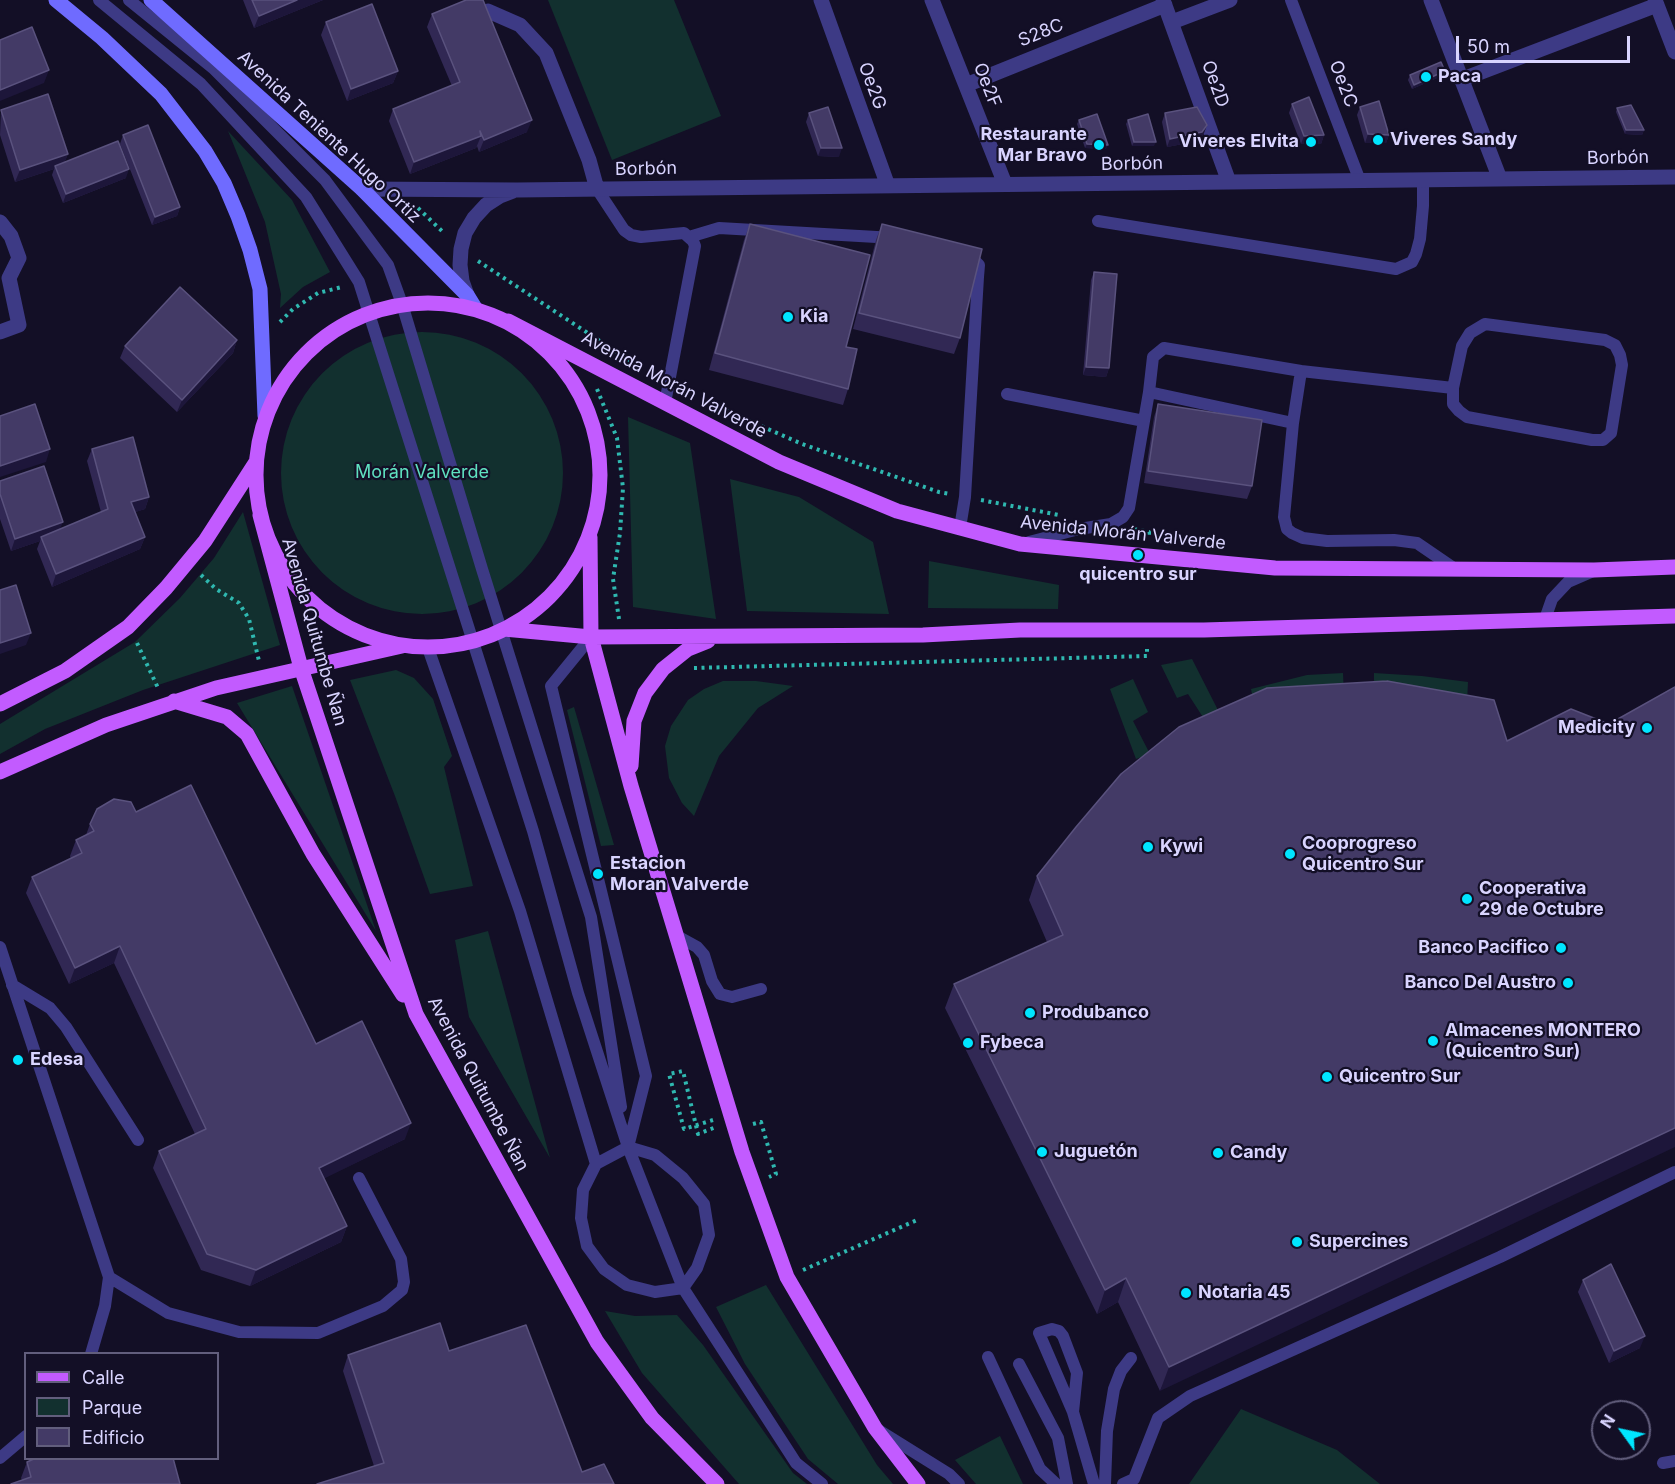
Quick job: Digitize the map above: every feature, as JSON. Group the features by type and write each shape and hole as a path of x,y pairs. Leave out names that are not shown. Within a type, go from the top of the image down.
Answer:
{"main road":[{"path":"56,0 102,38 161,94 205,151 224,183 250,250 260,289 265,416 256,462 260,515 279,563 312,603 354,631 403,646 428,648 474,641 502,630 540,605 570,573 590,534"},
{"name":"Avenida Teniente Hugo Ortiz","path":"151,0 362,189 471,302"},
{"path":"265,416 292,369 327,335 370,312 402,304 471,302 508,321 548,350 579,389 596,436 600,485 590,534 591,637 631,786 733,1122 787,1277 876,1428 918,1484"},
{"name":"Avenida Morán Valverde","path":"508,321 779,462 897,511 1020,544 1275,567 1594,570 1675,567"},
{"path":"0,704 65,670 128,627 166,588 205,541 256,462"},
{"name":"Avenida Quitumbe Ñan","path":"260,515 301,668 416,1014 597,1342 652,1418 717,1484"},
{"path":"502,630 591,637 923,636 1020,630 1204,630 1675,616"},
{"path":"631,786 634,721 645,693 663,669 687,649 717,637"},
{"path":"0,772 106,725 174,701 216,688 403,646"},
{"path":"174,701 227,717 247,734 313,854 416,1014"}],"street":[{"name":"Oe2G","path":"820,0 888,186"},
{"name":"Oe2F","path":"932,0 1005,184"},
{"path":"1172,22 1230,0"},
{"path":"1431,0 1500,179"},
{"name":"S28C","path":"966,85 1164,2"},
{"name":"Oe2D","path":"1164,2 1229,182"},
{"path":"1462,79 1656,3 1675,52"},
{"path":"488,11 520,25 546,53 589,160 597,189"},
{"name":"Borbón","path":"362,189 517,190 1675,177"},
{"name":"Borbón","path":"471,302 462,281 460,265 465,233 474,218 486,205 500,196 517,190"},
{"path":"0,222 11,236 18,258 4,280 19,325 0,332"}],"lane":[{"path":"99,0 201,84 306,197 359,282 474,641 533,831 578,993 628,1147 683,1288 796,1463 822,1484"},
{"path":"129,0 213,68 325,180 388,265 591,917 628,1147"},
{"name":"Oe2C","path":"1291,0 1360,181"},
{"path":"1098,221 1396,269 1412,262 1416,254 1423,206 1423,180"},
{"path":"597,189 624,230 631,235 641,237 684,233 695,246 665,403"},
{"path":"689,237 719,228 906,239"},
{"path":"959,252 970,255 979,265 965,497 960,528"},
{"path":"1485,324 1605,340 1615,345 1622,365 1611,433 1603,440 1592,440 1467,417 1453,404 1453,388 1462,346 1470,333 1485,324"},
{"path":"1020,544 1079,529 1111,524 1123,516 1129,508 1153,357 1164,348 1300,371 1453,388"},
{"path":"1300,371 1284,517 1287,529 1303,538 1327,541 1394,540 1417,543 1455,569"},
{"path":"1149,392 1293,423"},
{"path":"1007,394 1144,421"},
{"path":"1545,619 1552,600 1568,582 1594,570"},
{"path":"591,637 551,686 646,1076 628,1147"},
{"path":"428,648 520,911 596,1164"},
{"path":"676,936 697,947 704,955 712,981 720,994 732,997 761,989"},
{"path":"0,947 109,1277 105,1306 91,1352"},
{"path":"12,985 50,1008 66,1027 138,1140"},
{"path":"628,1147 655,1155 683,1178 704,1204 709,1235 697,1268 683,1288 655,1292 627,1285 604,1269 587,1246 580,1218 584,1190 596,1164 628,1147"},
{"path":"1102,1483 1123,1484 1134,1479 1158,1418 1190,1396 1500,1257 1675,1172"},
{"path":"109,1277 168,1313 239,1332 318,1333 383,1306 402,1290 404,1282 401,1259 359,1178"},
{"path":"1073,1412 1077,1373 1063,1336 1059,1331 1052,1329 1039,1333 1102,1483"},
{"path":"988,1357 1040,1469 1056,1484"},
{"path":"1102,1483 1114,1389 1120,1371 1131,1358"},
{"path":"1019,1364 1058,1438 1067,1484"},
{"path":"876,1428 949,1474 959,1484"},
{"path":"0,1458 24,1438"}],"path":[{"path":"398,189 461,249 640,367"},
{"path":"575,324 582,360"},
{"path":"596,388 617,438 623,488 620,533 613,579 621,637"},
{"path":"720,408 802,444 939,492 1066,516"},
{"path":"1111,524 1149,532"},
{"path":"188,562 216,589 239,603 249,619 262,677"},
{"path":"135,638 160,691"},
{"path":"663,669 1147,656"},
{"path":"683,1071 669,1074 684,1128 733,1122 761,1122 776,1174 767,1178"},
{"path":"787,1277 917,1220"}],"green space":[{"path":"548,0 674,0 721,116 612,160"},
{"path":"228,131 292,200 330,272 303,287 280,308 281,294 265,222"},
{"name":"Morán Valverde","path":"422,332 449,335 476,343 511,364 531,384 546,407 557,432 563,473 560,500 552,527 531,562 511,582 488,597 463,608 422,614 395,611 368,603 333,582 313,562 298,539 287,514 281,473 284,446 292,419 313,384 333,364 356,349 381,338"},
{"path":"628,417 690,443 716,619 633,607"},
{"path":"730,479 799,497 873,542 889,614 747,611"},
{"path":"243,512 280,645 143,690 45,729 0,754 0,724 135,642 180,598 214,558"},
{"path":"929,561 1059,585 1058,609 928,608"},
{"path":"1192,659 1221,716 1208,725 1188,694 1177,698 1161,665"},
{"path":"396,670 414,678 433,699 452,756 444,767 473,886 430,894 350,680"},
{"path":"1343,673 1344,696 1255,709 1251,689 1307,675"},
{"path":"1374,673 1468,682 1467,703 1374,695"},
{"path":"1133,679 1148,712 1133,721 1150,754 1136,759 1110,689"},
{"path":"723,681 756,681 793,686 758,708 719,756 694,816 682,803 669,778 665,746 671,726 688,700 704,689"},
{"path":"292,686 376,931 237,703"},
{"path":"574,707 614,845 601,846 567,710"},
{"path":"488,931 550,1158 469,1017 455,940"},
{"path":"766,1285 877,1465 893,1484 838,1484 808,1459 745,1364 716,1307"},
{"path":"605,1311 635,1316 677,1315 703,1345 793,1473 807,1484 739,1484 642,1373"},
{"path":"1241,1409 1337,1450 1380,1484 1189,1484"},
{"path":"1000,1436 1023,1484 976,1484 955,1460"}],"building":[{"path":"252,0 297,0 259,16"},
{"path":"466,0 483,0 532,120 484,140 480,131 481,136 414,162 393,109 460,82 432,14"},
{"path":"372,4 398,71 351,89 326,22"},
{"path":"32,27 49,70 0,90 0,40"},
{"name":"Paca","path":"1441,62 1445,71 1414,85 1410,75"},
{"path":"48,94 68,154 20,170 1,110"},
{"path":"1309,97 1324,135 1304,136 1292,104"},
{"path":"1379,101 1389,135 1368,134 1360,107"},
{"path":"1631,105 1644,130 1626,130 1617,108"},
{"path":"828,107 842,148 821,148 809,113"},
{"path":"1197,107 1207,125 1202,132 1170,139 1165,113"},
{"path":"1097,114 1108,145 1087,144 1079,120"},
{"path":"1148,114 1156,142 1134,142 1128,120"},
{"path":"148,125 180,207 155,217 123,135"},
{"path":"118,141 129,169 66,194 55,166"},
{"name":"Kia","path":"750,224 870,255 846,347 857,349 848,389 715,353"},
{"path":"882,224 982,249 960,338 859,313"},
{"path":"1094,272 1117,274 1109,368 1086,367"},
{"path":"180,287 237,340 182,400 125,346"},
{"path":"35,404 50,449 0,466 0,416"},
{"path":"1158,404 1262,420 1252,486 1148,471"},
{"path":"133,437 149,497 131,502 145,537 56,574 41,537 108,509 92,449"},
{"path":"44,466 63,522 15,539 0,494 0,481"},
{"path":"16,585 31,633 0,643 0,590"},
{"name":"Quicentro Sur","path":"1387,681 1494,700 1507,741 1571,709 1609,724 1675,687 1675,1128 1169,1367 1126,1278 1105,1290 954,984 1063,935 1037,876 1121,774 1179,727 1267,688"},
{"path":"191,785 316,1044 362,1021 411,1123 319,1168 347,1226 256,1270 207,1254 159,1151 206,1129 120,946 75,968 32,877 82,853 76,840 94,831 90,824 97,809 114,799 131,802 136,812"},
{"path":"1611,1264 1645,1336 1614,1351 1583,1280"},
{"path":"440,1323 449,1351 526,1325 582,1472 604,1464 614,1484 317,1484 384,1463 348,1355"},
{"path":"32,1460 174,1460 180,1484 11,1484 31,1477 27,1462"}],"place":[{"name":"Paca","path":"1426,77"},
{"name":"Viveres Sandy","path":"1378,140"},
{"name":"Viveres Elvita","path":"1311,142"},
{"name":"Restaurante Mar Bravo","path":"1099,145"},
{"name":"Kia","path":"788,317"},
{"name":"quicentro sur","path":"1138,555"},
{"name":"Medicity","path":"1647,728"},
{"name":"Kywi","path":"1148,847"},
{"name":"Cooprogreso Quicentro Sur","path":"1290,854"},
{"name":"Estacion Moran Valverde","path":"598,874"},
{"name":"Cooperativa 29 de Octubre","path":"1467,899"},
{"name":"Banco Pacifico","path":"1561,948"},
{"name":"Banco Del Austro","path":"1568,983"},
{"name":"Produbanco","path":"1030,1013"},
{"name":"Almacenes MONTERO (Quicentro Sur)","path":"1433,1041"},
{"name":"Fybeca","path":"968,1043"},
{"name":"Edesa","path":"18,1060"},
{"name":"Quicentro Sur","path":"1327,1077"},
{"name":"Juguetón","path":"1042,1152"},
{"name":"Candy","path":"1218,1153"},
{"name":"Supercines","path":"1297,1242"},
{"name":"Notaria 45","path":"1186,1293"}]}
